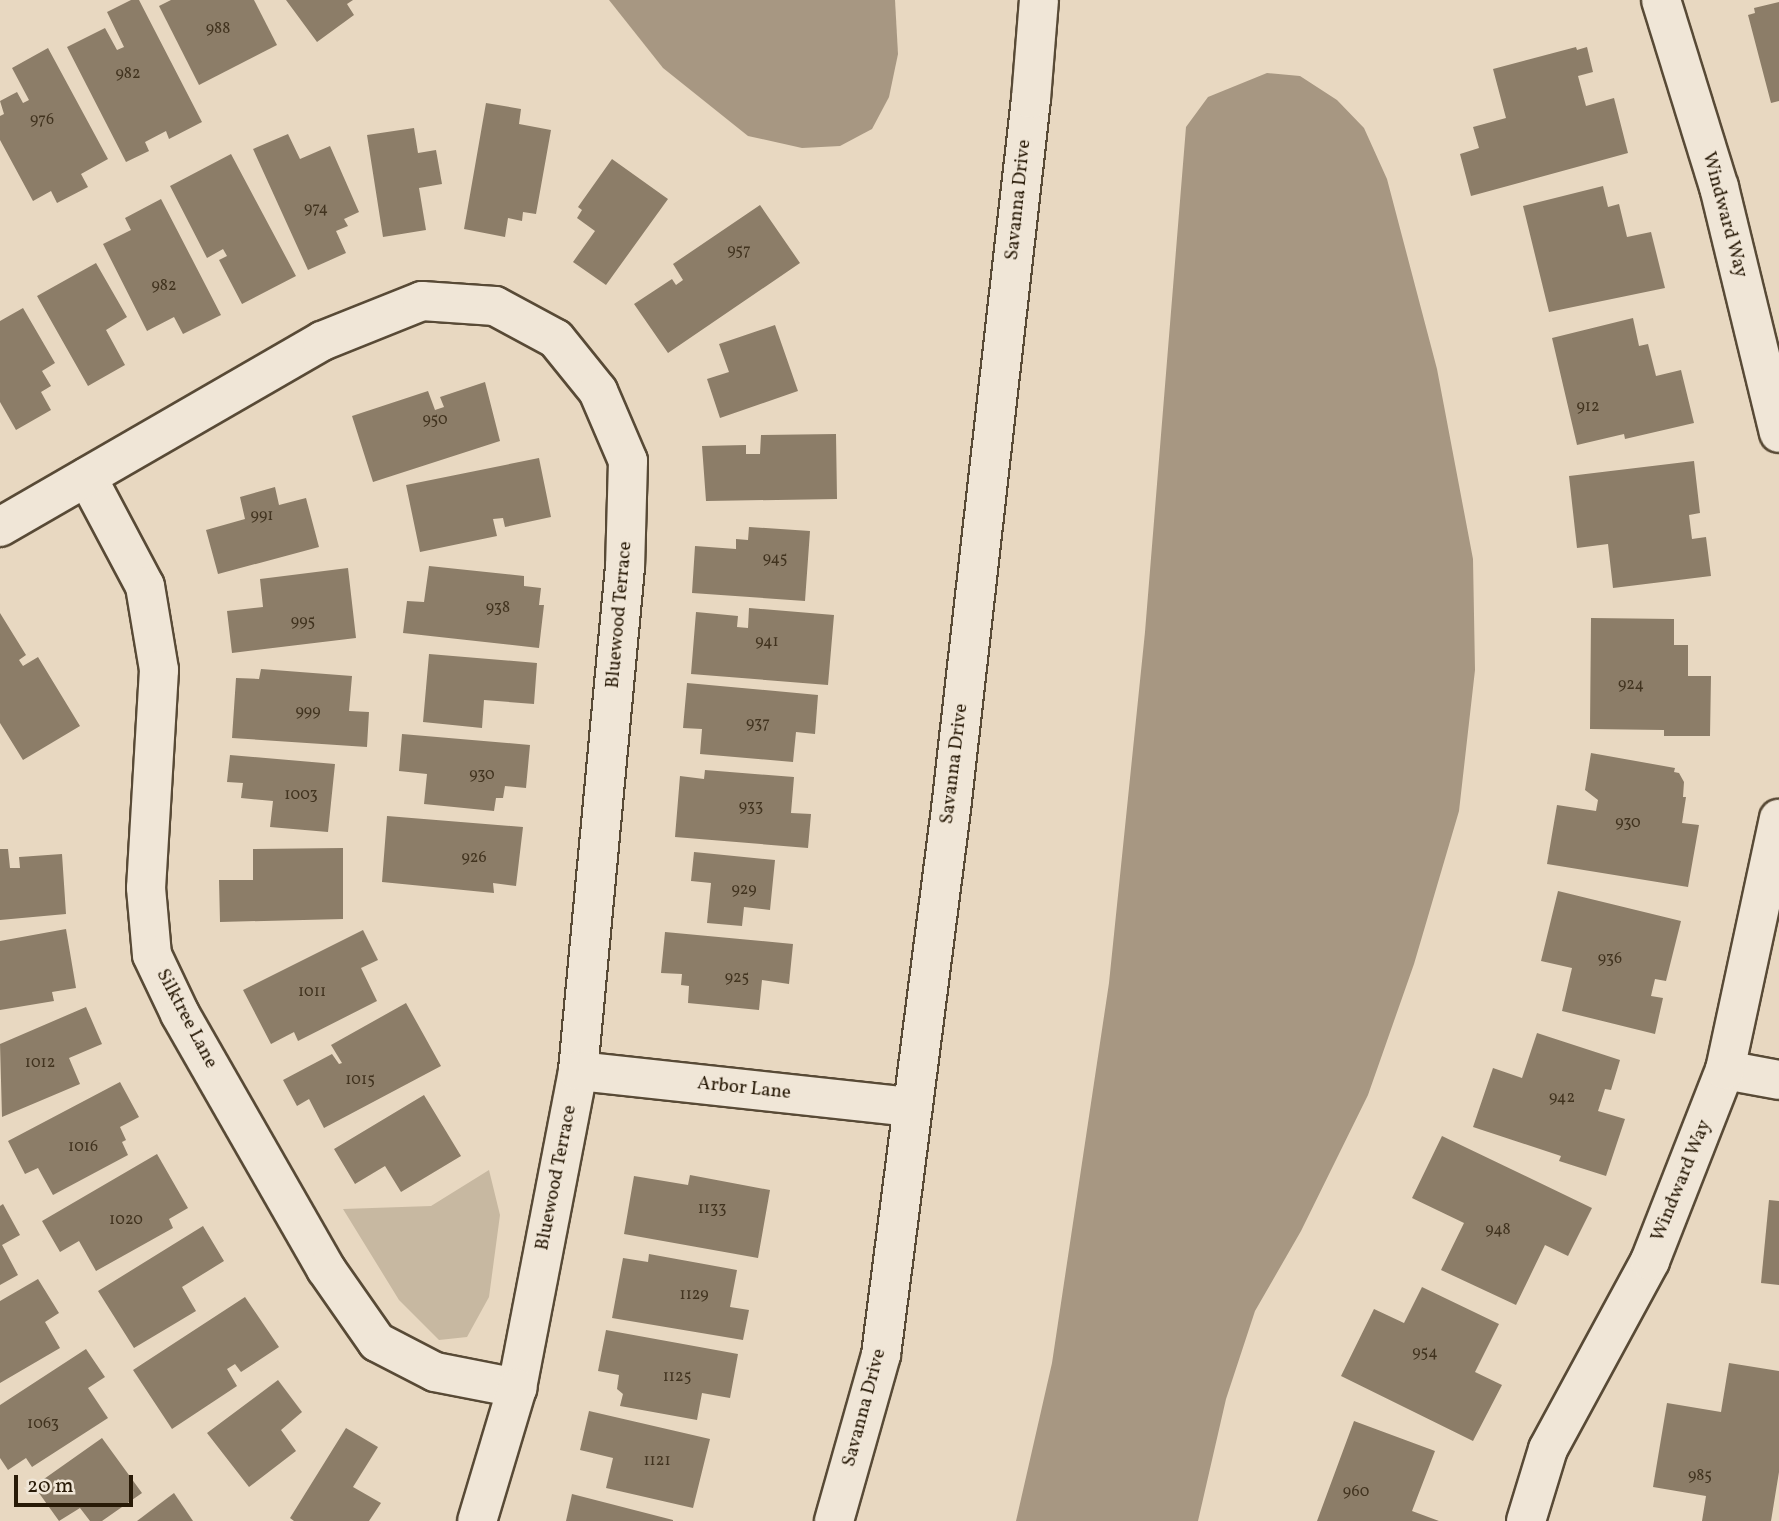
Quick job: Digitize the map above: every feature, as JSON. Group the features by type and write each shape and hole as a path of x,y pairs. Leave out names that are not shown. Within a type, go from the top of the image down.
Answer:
{"street":[{"name":"Savanna Drive","path":"834,1521 881,1356 951,809 1031,99 1039,0"},
{"name":"Windward Way","path":"1661,0 1719,187 1779,433"},
{"name":"Bluewood Terrace","path":"0,527 322,341 422,301 495,306 556,340 598,391 628,461 625,567 578,1071 517,1388 477,1521"},
{"name":"Silktree Lane","path":"87,477 145,586 159,670 146,888 152,955 180,1014 326,1269 377,1342 435,1372 517,1388"},
{"name":"Windward Way","path":"1525,1521 1548,1449 1650,1261 1725,1070 1779,819"},
{"path":"1725,1070 1779,1080"},
{"name":"Arbor Lane","path":"578,1071 911,1107"}],"shaded area":[{"path":"609,0 895,0 898,54 889,97 872,129 840,146 802,148 748,136 663,68"},
{"path":"1267,73 1300,76 1337,100 1364,128 1387,179 1437,369 1473,559 1475,670 1459,811 1414,964 1368,1095 1301,1231 1255,1311 1226,1399 1198,1521 1016,1521 1052,1363 1109,983 1145,632 1186,127 1208,97"},
{"path":"489,1170 500,1215 489,1297 467,1337 439,1340 399,1300 343,1209 431,1206"}],"building":[{"path":"131,0 139,0 202,122 169,139 166,131 145,142 149,151 126,162 67,47 105,28 117,50 124,47 107,12"},
{"path":"171,0 254,0 277,45 199,85 159,6"},
{"path":"286,0 353,0 347,4 354,15 317,42"},
{"path":"1779,2 1779,101 1771,103 1748,15 1755,13 1754,8"},
{"path":"1576,47 1577,50 1587,47 1593,72 1578,76 1586,106 1614,98 1628,153 1471,196 1460,154 1479,148 1473,127 1506,118 1493,69"},
{"path":"48,48 108,159 81,174 88,187 57,203 51,191 33,201 0,140 0,116 4,114 0,101 17,92 23,103 29,100 12,68"},
{"path":"486,103 521,109 519,124 551,130 536,214 523,212 522,221 508,218 505,237 464,229"},
{"path":"414,128 418,153 436,150 442,184 419,188 426,230 383,237 367,135"},
{"path":"288,134 300,159 330,146 359,212 344,219 348,226 336,231 346,253 308,270 253,149"},
{"path":"231,154 296,276 242,304 219,260 227,256 223,249 207,258 170,186"},
{"path":"612,159 668,199 606,285 573,262 595,231 577,218 582,210 578,207"},
{"path":"1603,186 1608,207 1619,204 1627,237 1651,232 1665,288 1549,312 1523,206"},
{"path":"161,199 221,315 183,334 174,317 147,331 103,244 131,230 125,218"},
{"path":"760,205 800,263 668,353 634,304 672,279 676,285 683,280 673,264"},
{"path":"96,263 127,317 106,330 125,365 88,386 37,296"},
{"path":"23,308 55,363 42,371 51,386 41,392 51,410 16,430 0,402 0,321"},
{"path":"1633,318 1639,346 1648,344 1656,376 1681,370 1694,423 1625,439 1624,434 1577,445 1552,338"},
{"path":"775,325 798,391 720,418 707,379 729,372 719,344"},
{"path":"485,382 500,441 373,482 352,416 428,391 435,410 444,407 440,397"},
{"path":"836,434 837,499 706,501 702,446 746,445 746,454 760,454 761,435"},
{"path":"539,458 551,517 505,527 503,518 493,519 497,536 420,552 406,485"},
{"path":"1694,461 1700,513 1689,515 1692,539 1706,537 1711,576 1613,588 1608,544 1577,548 1569,476"},
{"path":"275,487 279,505 306,498 319,547 218,574 206,530 245,519 240,497"},
{"path":"749,527 810,531 805,601 692,593 695,546 736,549 736,539 748,540"},
{"path":"429,566 524,576 524,586 541,588 539,605 544,605 539,648 403,633 407,601 424,602"},
{"path":"348,568 356,638 232,653 227,611 263,607 260,579"},
{"path":"749,608 834,615 828,685 691,674 696,612 738,616 737,627 748,628"},
{"path":"0,613 26,655 19,660 23,666 38,657 80,726 23,760 0,723"},
{"path":"1591,618 1674,619 1674,645 1688,645 1688,676 1711,676 1710,736 1664,736 1664,730 1590,729"},
{"path":"429,654 537,663 534,704 484,700 482,728 423,722"},
{"path":"261,669 352,676 349,711 369,712 367,747 232,738 236,678 259,679"},
{"path":"687,683 818,695 815,734 796,732 793,762 700,754 702,729 683,728"},
{"path":"402,734 530,745 526,788 505,786 503,798 496,798 494,811 424,804 427,774 399,771"},
{"path":"1591,753 1675,768 1674,772 1679,773 1684,782 1683,797 1686,797 1682,823 1699,825 1688,887 1547,864 1557,805 1596,811 1598,800 1585,790"},
{"path":"230,755 335,764 328,832 270,827 273,801 241,798 243,783 227,782"},
{"path":"705,770 794,777 791,813 811,814 808,848 675,837 680,776 704,779"},
{"path":"387,816 523,827 516,886 493,883 494,893 382,882"},
{"path":"343,848 343,919 220,922 219,880 253,880 253,849"},
{"path":"0,849 8,849 10,868 20,868 19,857 62,854 66,914 0,920"},
{"path":"694,852 775,860 770,910 744,907 742,926 707,923 711,883 691,881"},
{"path":"1558,891 1681,921 1666,981 1655,979 1651,996 1663,998 1655,1034 1562,1011 1572,968 1541,961"},
{"path":"66,929 76,988 52,992 54,1001 0,1010 0,941"},
{"path":"363,930 378,960 361,968 377,1001 298,1041 294,1032 271,1044 243,990"},
{"path":"665,932 793,944 789,984 762,980 759,1010 688,1003 689,986 681,985 682,974 661,973"},
{"path":"406,1003 441,1066 324,1128 309,1099 297,1106 283,1080 332,1054 339,1064 342,1063 331,1045"},
{"path":"86,1007 102,1044 69,1058 80,1084 2,1117 0,1044"},
{"path":"1537,1033 1620,1060 1611,1090 1605,1089 1598,1111 1625,1119 1606,1176 1559,1161 1561,1156 1473,1127 1493,1068 1522,1078"},
{"path":"120,1082 139,1117 120,1127 126,1140 122,1142 128,1155 53,1195 38,1168 25,1174 8,1141"},
{"path":"424,1095 461,1156 401,1192 385,1166 355,1184 334,1149"},
{"path":"1442,1136 1592,1208 1568,1256 1545,1245 1516,1305 1441,1270 1464,1223 1412,1198"},
{"path":"157,1154 188,1208 169,1219 173,1228 96,1271 79,1241 60,1252 42,1221"},
{"path":"690,1175 770,1190 758,1258 624,1234 634,1176 688,1185"},
{"path":"1769,1200 1779,1201 1779,1285 1761,1283"},
{"path":"3,1204 20,1235 2,1245 18,1275 0,1285 0,1206"},
{"path":"203,1226 224,1261 182,1287 196,1311 134,1348 98,1291"},
{"path":"649,1254 737,1270 730,1307 749,1310 743,1340 612,1318 623,1258 648,1262"},
{"path":"38,1279 59,1313 45,1322 60,1348 0,1383 0,1301"},
{"path":"1422,1287 1499,1324 1475,1372 1502,1385 1473,1441 1341,1376 1374,1309 1404,1323"},
{"path":"245,1297 279,1347 241,1372 235,1364 227,1369 237,1386 172,1429 133,1370"},
{"path":"606,1330 738,1354 730,1398 702,1393 697,1420 620,1406 623,1394 617,1389 619,1375 598,1371"},
{"path":"86,1349 105,1377 88,1388 108,1418 32,1467 26,1458 8,1470 0,1458 0,1405"},
{"path":"1729,1363 1779,1371 1779,1472 1771,1521 1702,1521 1706,1496 1653,1487 1667,1403 1721,1412"},
{"path":"278,1380 302,1412 281,1430 296,1451 249,1487 207,1433"},
{"path":"589,1411 710,1439 693,1508 606,1488 613,1458 580,1450"},
{"path":"1354,1421 1435,1451 1412,1511 1439,1521 1317,1521"},
{"path":"346,1428 378,1447 353,1487 381,1503 369,1521 294,1521 290,1518"},
{"path":"102,1438 142,1493 102,1521 90,1521 80,1508 59,1521 34,1486"},
{"path":"174,1493 193,1521 137,1521"},
{"path":"572,1494 673,1520 673,1521 566,1521"}]}
